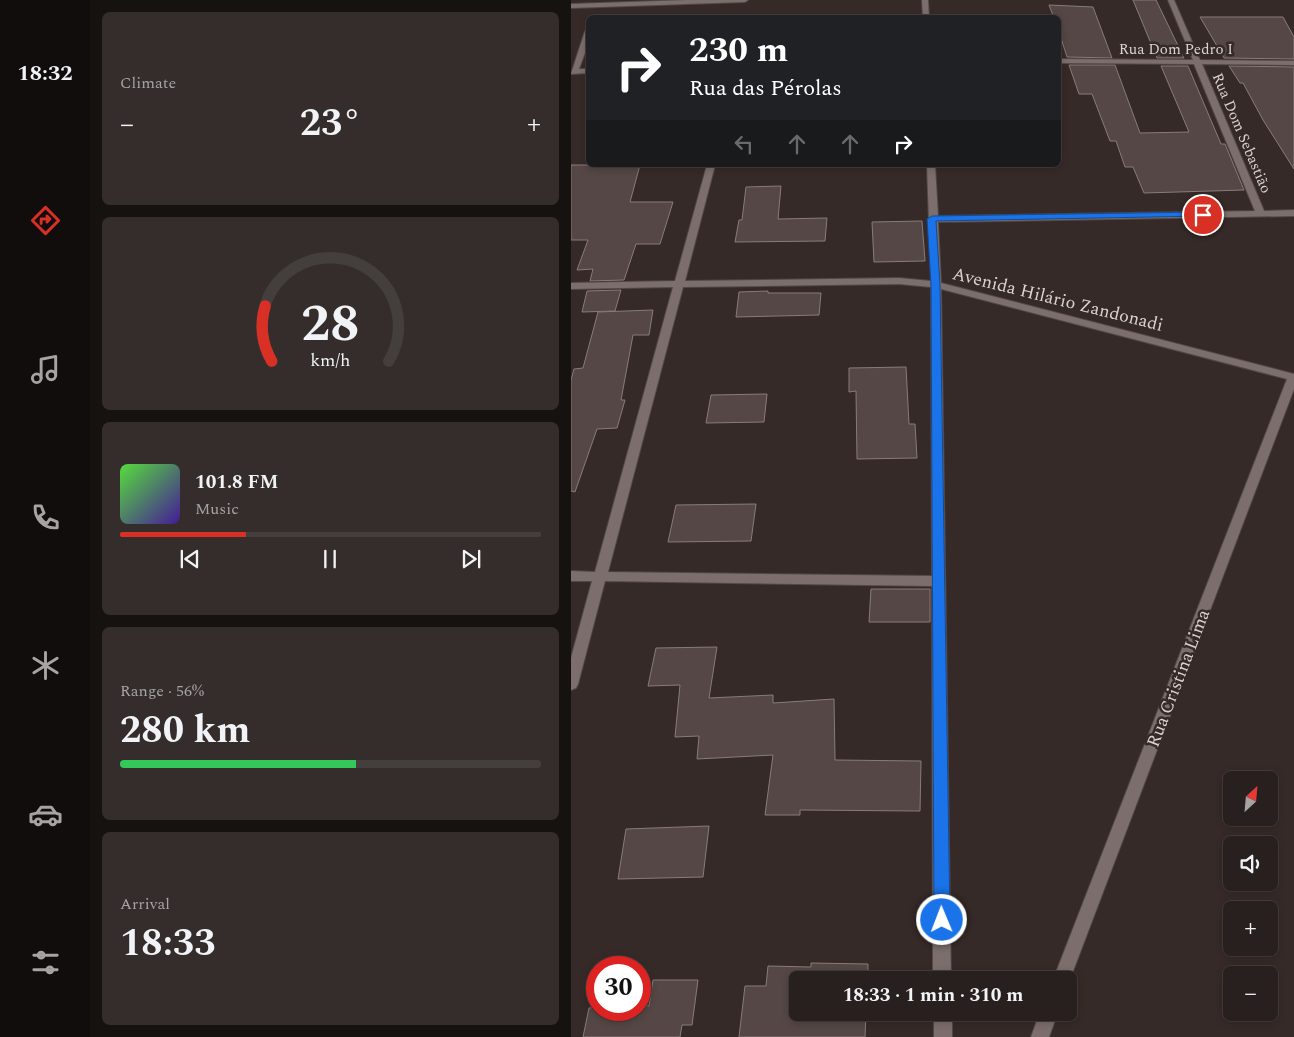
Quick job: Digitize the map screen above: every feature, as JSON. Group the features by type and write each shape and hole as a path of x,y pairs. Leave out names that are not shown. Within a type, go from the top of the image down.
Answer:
{"street":[{"path":"571,6 745,0"},
{"path":"925,0 926,15"},
{"name":"Rua Dom Sebastião","path":"1171,0 1261,214"},
{"path":"586,38 572,72 586,71"},
{"name":"Rua Dom Pedro I","path":"1061,61 1294,63"},
{"path":"571,684 710,167"},
{"path":"931,167 936,285 942,971"},
{"path":"932,219 1294,213"},
{"name":"Avenida Hilário Zandonadi","path":"571,286 899,281 936,285 1294,377"},
{"name":"Rua Cristina Lima","path":"1065,971 1294,377"},
{"path":"571,576 939,581"},
{"path":"943,1021 943,1037"},
{"path":"1040,1037 1046,1021"}],"building":[{"path":"1133,0 1156,0 1184,58 1157,58"},
{"path":"1049,5 1093,7 1112,58 1067,57 1061,38 1061,15 1053,15"},
{"path":"1200,17 1283,17 1294,37 1294,59 1224,58"},
{"path":"1069,65 1115,65 1140,133 1189,132 1161,66 1188,66 1221,144 1225,144 1244,190 1144,193 1133,167 1125,167 1116,141 1110,141 1092,94 1079,94"},
{"path":"1229,66 1294,67 1294,169 1263,120 1243,83 1240,83"},
{"path":"571,165 586,165 586,167 639,167 630,202 673,202 660,244 636,244 624,280 590,281 593,269 577,270 588,240 571,240"},
{"path":"781,186 778,219 827,218 825,241 735,242 739,220 742,220 746,187"},
{"path":"922,221 925,261 874,262 872,222"},
{"path":"621,290 615,311 582,312 587,291"},
{"path":"768,291 768,293 821,293 819,315 736,317 739,292"},
{"path":"653,310 649,335 633,335 621,400 625,400 617,428 597,429 575,492 571,491 571,380 574,369 583,368 598,312"},
{"path":"906,367 909,424 915,424 917,458 857,459 856,391 849,392 849,368"},
{"path":"767,394 764,422 706,423 711,395"},
{"path":"756,504 751,541 668,542 676,505"},
{"path":"871,589 930,589 930,622 869,622"},
{"path":"717,647 709,698 773,695 773,703 834,699 835,760 921,761 920,811 800,810 800,815 765,815 773,755 697,759 699,736 675,737 680,685 648,686 656,648"},
{"path":"709,826 703,877 618,879 626,829"},
{"path":"811,963 868,964 868,971 789,971 789,1021 866,1021 865,1037 739,1037 745,986 766,986 768,966 811,967"},
{"path":"653,980 698,980 692,1025 682,1025 680,1037 583,1037 586,1021 651,1021"}],"route":[{"path":"942,920 936,285 932,219 1203,215"}]}
